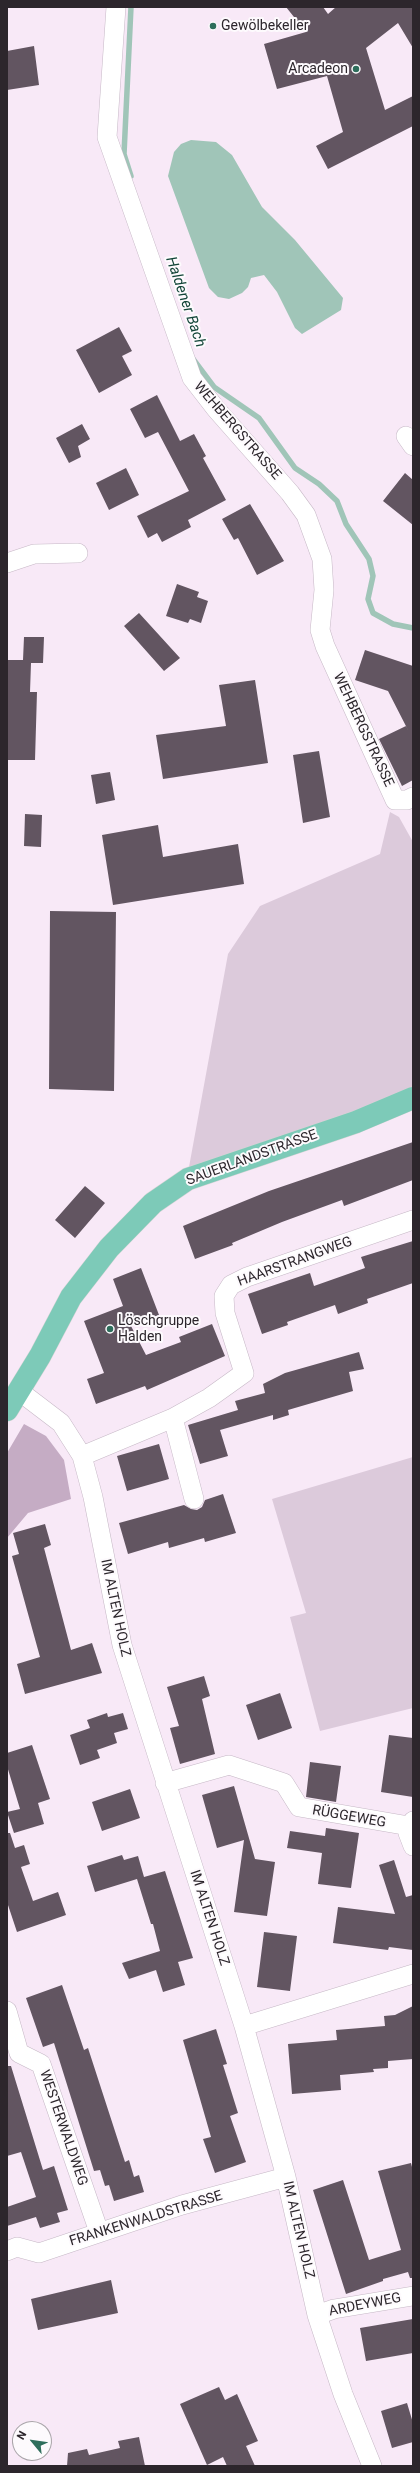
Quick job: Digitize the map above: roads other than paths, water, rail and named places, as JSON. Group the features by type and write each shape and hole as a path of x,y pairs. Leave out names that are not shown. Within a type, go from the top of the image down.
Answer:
{"main road":[{"name":"SAUERLANDSTRASSE","path":"7,1410 71,1297 114,1242 153,1203 188,1179 356,1122 413,1098"}],"street":[{"name":"WEHBERGSTRASSE","path":"116,7 107,137 192,378 290,492 306,515 322,559 324,590 320,630 325,646 395,800 407,800 413,797"},
{"path":"7,563 34,554 78,553"},
{"name":"HAARSTRANGWEG","path":"82,1456 173,1418 209,1398 244,1373 225,1313 224,1296 231,1285 247,1277 413,1220"},
{"name":"IM ALTEN HOLZ","path":"19,1391 61,1423 82,1456 93,1497 116,1622 165,1783 244,2026 286,2177 317,2315 343,2394 372,2466"},
{"path":"173,1418 194,1498"},
{"name":"RÜGGEWEG","path":"165,1783 229,1765 284,1783 299,1807 318,1812 411,1824 408,1834 413,1846"},
{"path":"244,2026 413,1974"},
{"name":"WESTERWALDWEG","path":"7,2011 19,2053 41,2064 99,2232"},
{"name":"FRANKENWALDSTRASSE","path":"7,2251 17,2247 39,2253 182,2205 286,2177"},
{"name":"ARDEYWEG","path":"317,2315 334,2309 413,2296"}],"waterway":[{"name":"Haldener Bach","path":"131,7 124,154 131,176"},
{"name":"Haldener Bach","path":"193,359 214,387 259,418 295,468 319,484 337,501 346,524 369,559 373,576 368,599 373,613 393,624 413,628"}],"place":[{"name":"Gewölbekeller","path":"213,26"},
{"name":"Arcadeon","path":"356,69"},
{"name":"Löschgruppe Halden","path":"110,1329"}]}
